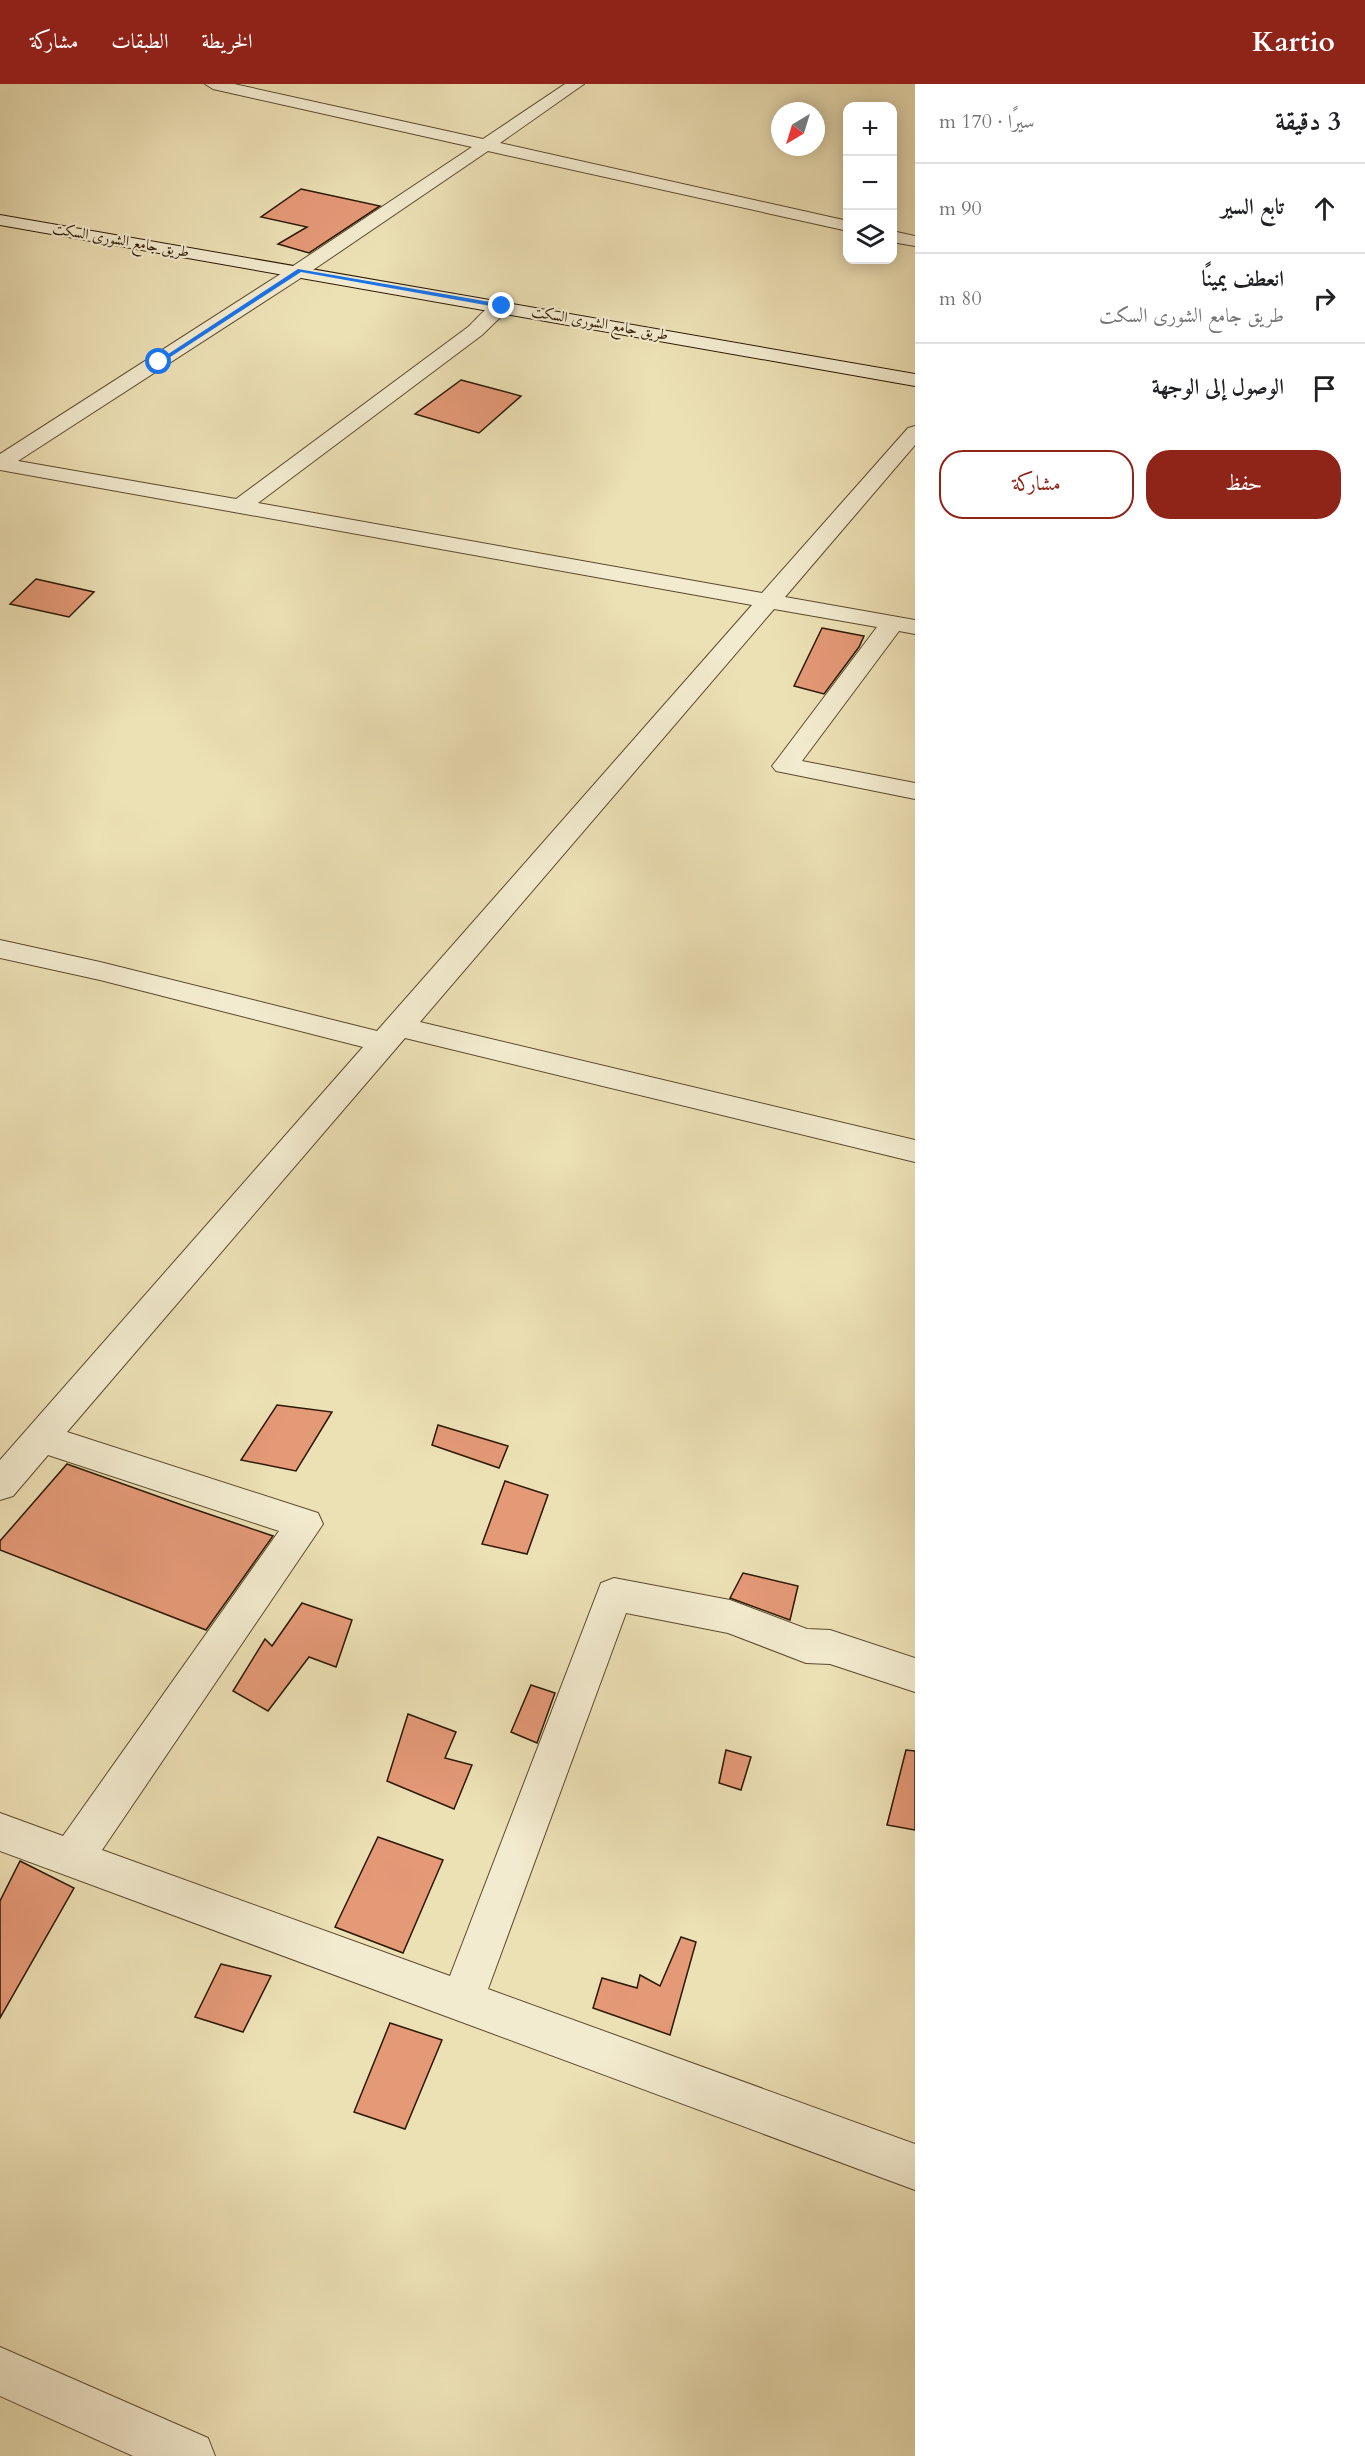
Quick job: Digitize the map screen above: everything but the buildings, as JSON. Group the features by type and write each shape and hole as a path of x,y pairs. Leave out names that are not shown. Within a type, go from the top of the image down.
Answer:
{"street":[{"path":"213,84 843,225"},
{"path":"0,464 300,270 576,84"},
{"name":"طريق جامع الشورى السكت","path":"0,219 915,380"},
{"path":"897,237 915,241"},
{"path":"241,506 475,331 502,306"},
{"path":"0,1485 915,432"},
{"path":"0,464 904,625 785,766 915,791"},
{"path":"0,949 915,1151"},
{"path":"41,1438 305,1524 72,1858"},
{"path":"462,2001 614,1594 730,1617 807,1646 830,1647 915,1675"},
{"path":"0,1832 915,2168"},
{"path":"0,2371 190,2456"}],"route":[{"path":"159,362 300,270 502,306"}]}
